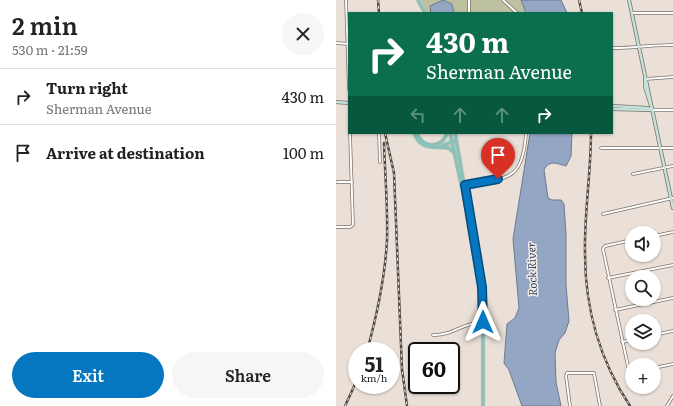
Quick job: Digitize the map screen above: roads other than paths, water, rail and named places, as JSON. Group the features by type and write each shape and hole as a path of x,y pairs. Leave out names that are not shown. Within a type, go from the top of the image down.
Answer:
{"main road":[{"path":"418,0 424,12"},
{"path":"629,0 673,208"},
{"path":"640,108 646,104 645,79"},
{"path":"646,92 649,106 652,110"},
{"path":"336,102 348,103"},
{"path":"613,108 652,110"},
{"path":"613,108 640,108 652,110"},
{"path":"416,134 420,143 427,147 450,148 456,163"},
{"path":"417,134 422,141 432,145 441,143 448,134"},
{"path":"449,134 472,228"},
{"path":"435,148 452,142 456,135"},
{"path":"456,135 482,287 483,406"}],"street":[{"path":"336,43 348,44 346,0"},
{"path":"469,0 469,12"},
{"path":"503,0 517,12"},
{"path":"632,13 673,13"},
{"path":"613,48 639,48 656,45 673,45"},
{"path":"645,79 673,77"},
{"path":"652,110 673,110"},
{"path":"336,227 352,226 350,134"},
{"path":"379,134 380,162"},
{"path":"461,186 508,176 516,171 519,168 523,153 526,134"},
{"path":"601,148 673,148"},
{"path":"633,174 673,166"},
{"path":"337,182 352,182"},
{"path":"603,214 672,199"},
{"path":"661,235 673,232"},
{"path":"625,242 603,247 608,278 627,358"},
{"path":"608,278 673,265"},
{"path":"615,310 673,298"},
{"path":"433,335 449,334 469,324 483,322"},
{"path":"661,334 673,331"},
{"path":"661,367 673,364"},
{"path":"570,406 566,374 571,372 591,372 596,376 600,406"},
{"path":"668,406 673,396"}],"water":[{"path":"443,0 452,4 454,12 431,12 430,6"},
{"path":"521,0 561,0 567,12 526,12"},
{"name":"Rock River","path":"530,134 572,134 571,156 566,166 551,163 544,170 548,198 552,200 561,200 564,204 566,235 566,285 569,321 565,333 559,340 555,353 556,382 561,406 522,406 509,370 504,363 507,324 515,318 519,308 513,239"}],"railway":[{"path":"378,0 379,12"},
{"path":"579,0 582,12"},
{"path":"385,134 394,173 402,369 407,406"},
{"path":"591,134 585,239 588,294 596,333 610,371 630,406"},
{"path":"369,342 380,296 386,254 387,216 384,143"},
{"path":"345,406 351,394"}]}
